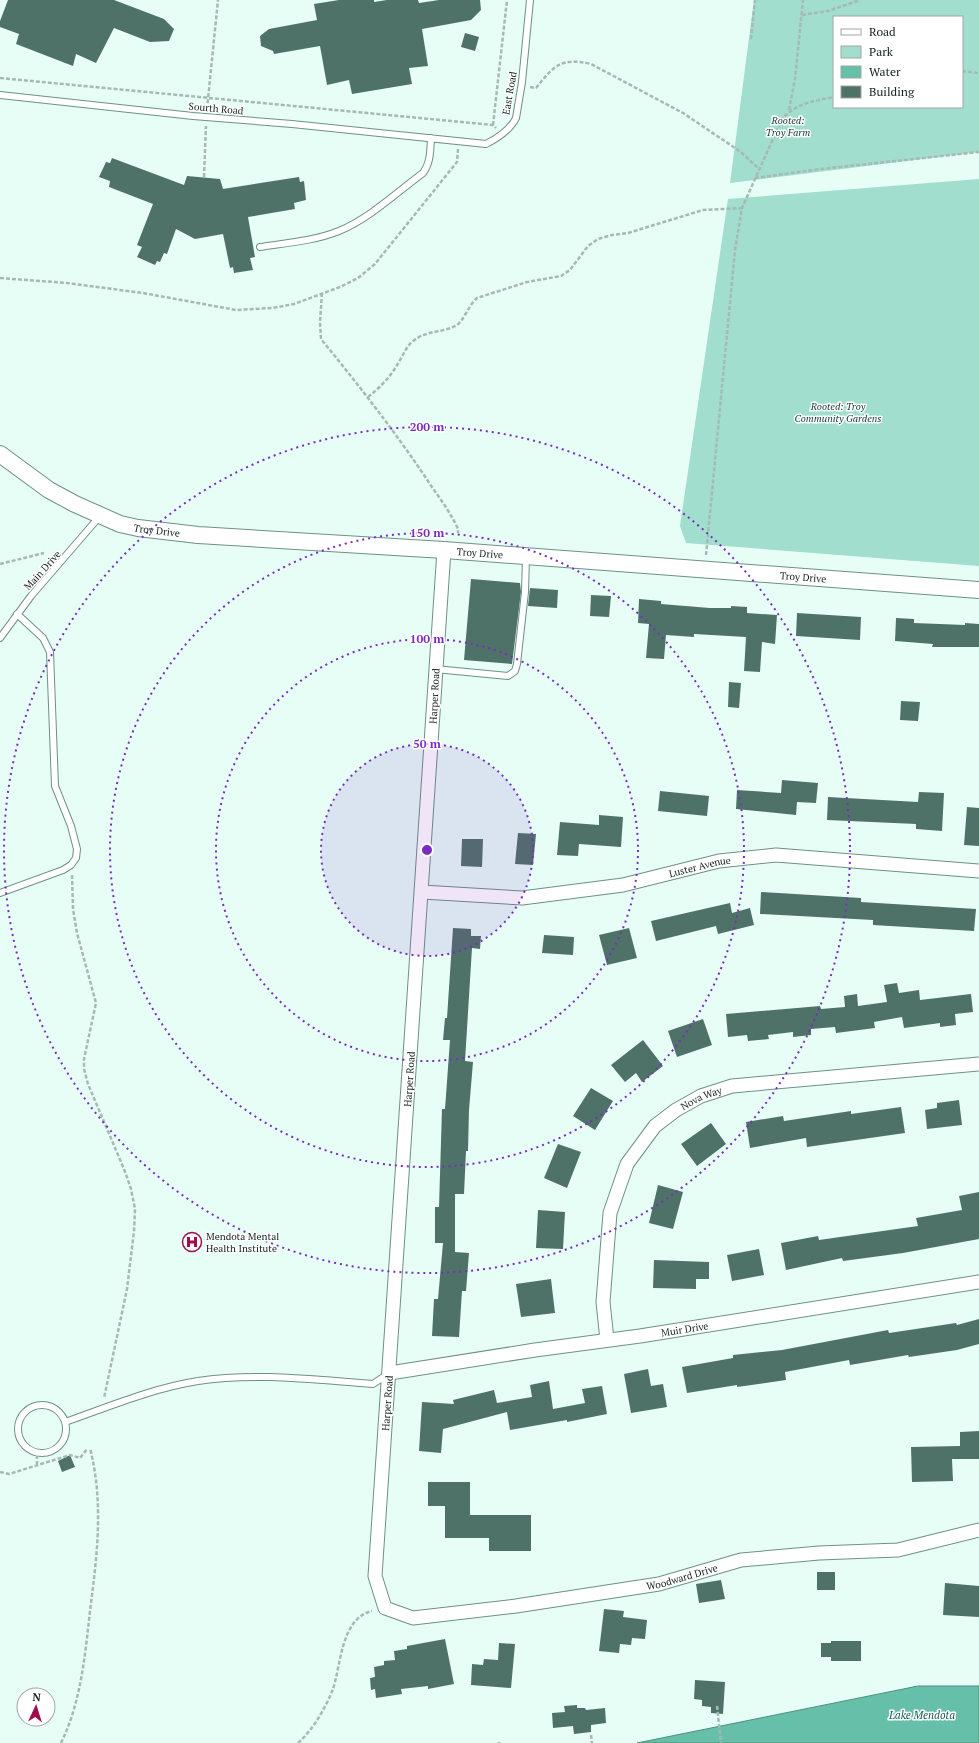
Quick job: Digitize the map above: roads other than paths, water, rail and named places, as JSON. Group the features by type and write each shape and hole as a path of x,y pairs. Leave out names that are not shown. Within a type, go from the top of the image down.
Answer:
{"street":[{"name":"Troy Drive","path":"0,454 49,490 100,516 120,524 138,528 198,535 444,550 979,590"},
{"name":"Harper Road","path":"385,1608 375,1576 390,1373 444,550"},
{"name":"Luster Avenue","path":"422,892 522,898 623,885 719,861 776,855 979,871"},
{"name":"Nova Way","path":"607,1340 603,1302 610,1213 627,1164 655,1126 676,1110 701,1096 732,1086 979,1064"},
{"name":"Muir Drive","path":"390,1373 979,1282"},
{"name":"Woodward Drive","path":"385,1608 413,1618 524,1605 659,1584 741,1560 819,1553 898,1550 979,1530"}],"lane":[{"name":"East Road","path":"431,138 486,144 499,138 514,123 522,87 530,0"},
{"name":"Sourth Road","path":"0,95 207,117 431,138"},
{"path":"260,247 318,237 337,231 368,215 423,173 428,166 431,138"},
{"name":"Main Drive","path":"0,638 17,614 100,516"},
{"path":"435,669 508,676 515,671 522,614 526,556"},
{"path":"0,892 63,870 71,865 76,858 75,838 55,786 50,652 43,638 17,614"},
{"path":"65,1422 148,1394 197,1381 253,1377 373,1384 390,1373"},
{"path":"34,1406 50,1406 62,1415 65,1422 65,1437 61,1444 50,1451 37,1452 24,1444 20,1438 19,1423 22,1416 34,1406"}],"water":[{"name":"Lake Mendota","path":"918,1686 979,1686 979,1743 637,1743"}],"place":[{"name":"Mendota Mental Health Institute","path":"192,1242"}],"park label":[{"name":"Rooted: Troy Farm","path":"788,126"},
{"name":"Rooted: Troy Community Gardens","path":"838,412"}]}
